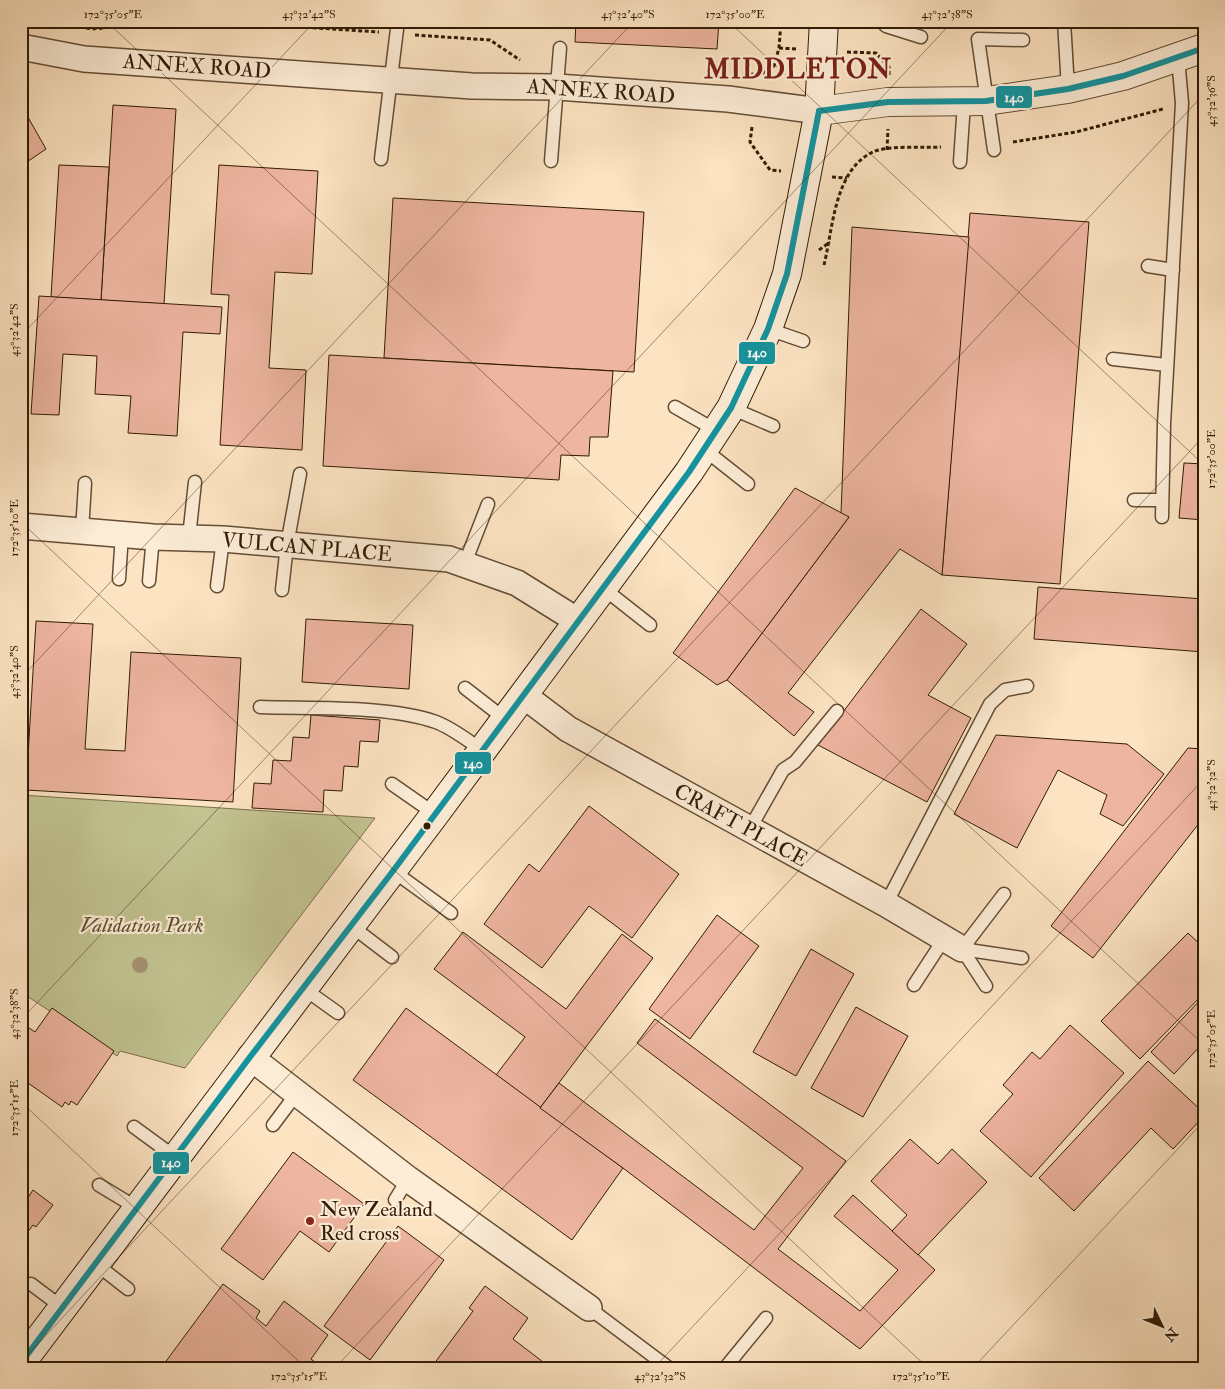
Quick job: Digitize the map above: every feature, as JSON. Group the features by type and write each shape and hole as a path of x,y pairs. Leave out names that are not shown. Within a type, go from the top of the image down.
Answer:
{"main road":[{"path":"21,1363 435,814 718,430 768,329 787,274 819,111 824,21"},
{"name":"ANNEX ROAD","path":"819,111 888,102 975,102 1068,89 1122,76 1204,48"}],"street":[{"name":"ANNEX ROAD","path":"21,47 84,59 472,86 557,87 730,99 819,111"},
{"name":"VULCAN PLACE","path":"21,526 153,537 223,539 450,559 517,583 578,621"},
{"name":"CRAFT PLACE","path":"523,695 568,729 748,830 886,904 953,944"},
{"path":"250,1057 408,1178 589,1308"}],"lane":[{"path":"881,21 886,26 921,37"},
{"path":"1064,21 1068,89"},
{"path":"381,159 397,27"},
{"path":"960,162 975,102 978,39 1023,40"},
{"path":"552,160 560,48"},
{"path":"1162,517 1160,500 1182,104 1178,58"},
{"path":"975,102 994,147"},
{"path":"1148,266 1173,270"},
{"path":"768,329 803,341"},
{"path":"1113,358 1167,365"},
{"path":"675,407 718,430 773,426"},
{"path":"718,430 748,484"},
{"path":"282,590 287,545 300,474"},
{"path":"189,537 195,482"},
{"path":"82,531 85,483"},
{"path":"1134,500 1160,500"},
{"path":"465,563 488,504"},
{"path":"119,579 122,534"},
{"path":"149,581 153,537"},
{"path":"217,586 223,539"},
{"path":"603,588 650,625"},
{"path":"886,904 990,704 1006,690 1027,686"},
{"path":"465,688 505,719"},
{"path":"260,708 392,712 435,722 482,750"},
{"path":"748,830 783,770 795,762 837,711"},
{"path":"392,784 435,814"},
{"path":"393,870 451,913"},
{"path":"914,985 1004,894"},
{"path":"350,925 392,957"},
{"path":"953,944 1022,958"},
{"path":"953,944 986,986"},
{"path":"303,988 338,1013"},
{"path":"273,1125 297,1093"},
{"path":"134,1127 175,1157"},
{"path":"395,1200 408,1178"},
{"path":"99,1185 137,1208"},
{"path":"96,1264 128,1289"},
{"path":"31,1284 63,1308"},
{"path":"589,1308 669,1368"},
{"path":"725,1368 766,1318"}],"path":[{"path":"68,21 87,29 114,26 130,21"},
{"path":"209,21 397,27 490,40 518,60 559,62"},
{"path":"738,73 760,74 774,66 779,48 780,21"},
{"path":"876,53 889,67"},
{"path":"994,147 1076,132 1182,104"},
{"path":"750,142 770,170"},
{"path":"824,264 841,192 850,174 863,159 874,152 887,150 963,146"}],"green space":[{"name":"Validation Park","path":"21,795 375,818 185,1068 120,1051 117,1056 21,992"}],"building":[{"path":"576,21 719,21 717,49 575,42"},
{"path":"21,105 46,149 21,166"},
{"path":"113,105 176,109 164,304 101,300"},
{"path":"59,165 109,167 101,300 51,297"},
{"path":"219,165 318,171 312,274 275,272 269,368 306,370 302,450 220,445 229,295 211,294"},
{"path":"393,198 644,212 634,372 384,358"},
{"path":"970,213 1089,222 1060,584 942,575"},
{"path":"852,227 969,237 942,575 900,549 788,693 814,712 794,736 727,680 849,517 841,514"},
{"path":"39,296 222,307 220,334 183,332 177,436 128,433 131,396 95,394 97,356 63,354 59,415 31,414"},
{"path":"329,355 613,371 608,437 590,437 589,456 561,455 559,480 323,466"},
{"path":"1184,463 1204,464 1204,520 1179,518"},
{"path":"795,488 849,517 727,680 717,685 673,653"},
{"path":"1038,587 1204,599 1204,652 1034,639"},
{"path":"921,609 967,644 928,695 971,718 927,802 818,745"},
{"path":"306,619 413,625 409,689 302,682"},
{"path":"36,621 93,624 85,749 125,751 131,652 241,658 233,802 26,790"},
{"path":"311,715 380,720 378,742 360,741 358,767 344,766 342,791 324,790 323,812 252,808 254,783 271,784 273,760 291,761 293,737 309,738"},
{"path":"996,735 1127,744 1164,774 1123,826 1100,814 1107,795 1058,770 1017,848 954,814"},
{"path":"1188,748 1204,749 1204,817 1093,958 1051,926"},
{"path":"21,762 28,762 26,790 21,790"},
{"path":"589,806 679,874 632,938 589,906 542,968 484,924 529,864 539,872"},
{"path":"717,915 759,946 690,1039 649,1009"},
{"path":"463,932 566,1009 622,934 653,958 540,1108 496,1075 525,1037 434,969"},
{"path":"1188,933 1204,948 1204,993 1140,1059 1101,1021"},
{"path":"811,949 854,974 796,1076 753,1052"},
{"path":"1204,996 1204,1042 1174,1074 1151,1052"},
{"path":"21,1001 25,1001 23,1024 35,1032 52,1008 114,1051 77,1105 71,1101 69,1105 65,1102 62,1107 21,1078"},
{"path":"856,1007 908,1036 863,1117 811,1088"},
{"path":"406,1008 623,1168 572,1240 353,1080"},
{"path":"655,1019 846,1161 778,1249 860,1311 898,1270 834,1216 853,1195 935,1270 860,1349 623,1168 540,1108 559,1083 754,1230 803,1168 637,1043"},
{"path":"1070,1025 1124,1073 1031,1177 980,1131 1013,1094 1003,1085 1032,1052 1040,1059"},
{"path":"1148,1061 1204,1113 1204,1116 1173,1149 1151,1128 1074,1211 1039,1178"},
{"path":"910,1139 938,1164 952,1149 987,1182 918,1255 892,1231 907,1215 871,1181"},
{"path":"293,1152 364,1204 329,1252 300,1231 263,1280 221,1249"},
{"path":"33,1190 53,1205 36,1227 33,1225 21,1241 21,1195 27,1199"},
{"path":"398,1226 444,1260 370,1360 324,1326"},
{"path":"223,1284 260,1311 256,1318 266,1326 284,1301 328,1335 311,1359 323,1368 161,1368"},
{"path":"485,1286 528,1318 513,1339 551,1368 431,1368 473,1311 469,1308"}],"transit line":[{"name":"140","path":"819,111 888,102 986,101 1068,89 1123,76 1204,48"},
{"name":"140","path":"21,1363 250,1057 393,871 689,472 731,408 768,329 787,274 819,111"}],"place":[{"name":"New Zealand Red cross","path":"310,1221"}],"district":[{"name":"MIDDLETON","path":"798,69"}]}
